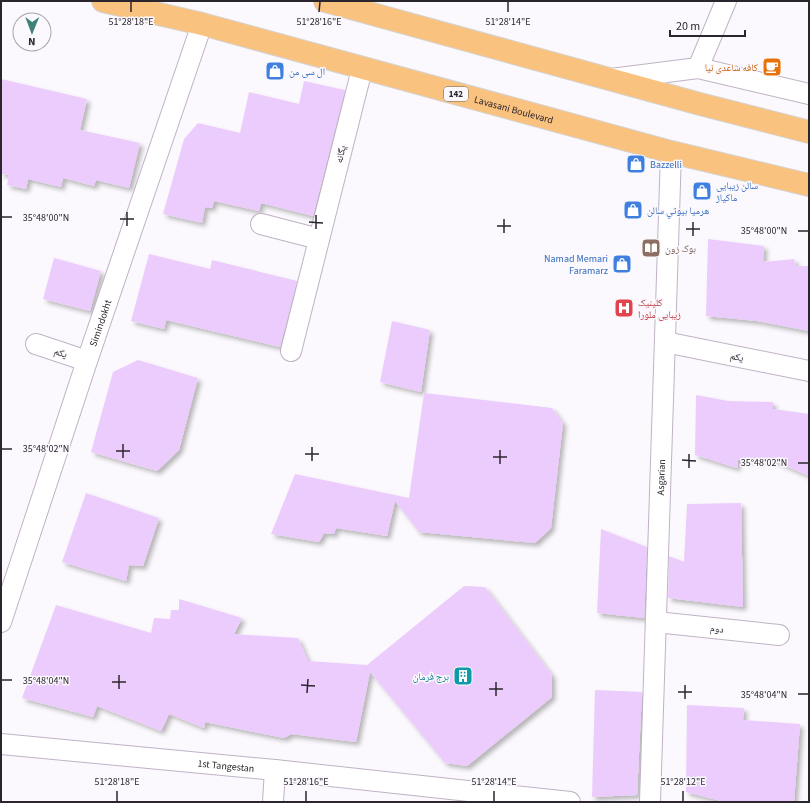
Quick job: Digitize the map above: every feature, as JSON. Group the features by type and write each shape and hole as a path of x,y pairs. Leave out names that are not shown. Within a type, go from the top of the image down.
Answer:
{"main road":[{"name":"Lavasani Boulevard","path":"103,1 202,24 362,69 671,152 809,185"},
{"path":"325,1 809,132"}],"street":[{"path":"698,68 726,1"},
{"name":"Simindokht","path":"1,622 87,361 202,24"},
{"path":"610,79 698,68 809,94"},
{"name":"یگانه","path":"291,351 362,69"},
{"name":"Asgarian","path":"650,802 671,152"},
{"path":"261,224 319,239"},
{"name":"یکم","path":"665,342 809,371"},
{"name":"یکم","path":"36,344 87,361"},
{"name":"دوم","path":"656,622 779,635"},
{"name":"1st Tangestan","path":"1,744 275,770 570,802"},
{"path":"273,802 275,770"}],"building":[{"path":"1,79 87,99 80,130 140,143 129,188 96,180 94,186 63,178 61,187 28,179 26,189 7,185 9,175 1,174"},
{"path":"304,81 345,90 313,216 261,203 259,211 214,201 212,208 205,207 202,223 163,214 184,139 198,123 240,133 249,92 299,104"},
{"path":"708,239 764,246 763,262 794,259 796,266 809,266 809,331 757,321 706,316"},
{"path":"149,254 210,269 212,260 297,281 280,347 166,320 164,329 131,321"},
{"path":"54,258 101,271 90,311 43,299"},
{"path":"392,321 430,330 421,392 380,382"},
{"path":"138,360 198,378 179,450 157,471 91,452 113,372"},
{"path":"424,393 552,408 563,423 551,528 535,543 419,532 395,501 387,536 336,528 334,534 324,533 319,542 271,534 295,474 409,498"},
{"path":"696,395 728,401 773,402 773,409 809,414 809,476 772,460 738,460 737,468 695,455"},
{"path":"86,493 159,518 143,566 129,565 126,581 62,562"},
{"path":"741,503 743,607 668,598 669,556 684,562 687,504"},
{"path":"601,529 647,547 644,618 597,613"},
{"path":"464,586 485,587 552,675 552,697 467,766 445,763 370,672 356,742 291,734 284,738 205,722 204,728 169,714 161,731 97,706 93,717 22,698 56,605 151,633 154,618 170,619 171,610 179,610 179,599 242,618 234,634 298,638 308,661 367,665"},
{"path":"595,690 642,692 637,795 592,797"},
{"path":"687,705 744,708 743,720 800,724 794,802 725,802 686,792"}],"place":[{"name":"کافه ساعدی نیا","path":"772,67"},
{"name":"ال سی من","path":"275,71"},
{"name":"Bazzelli","path":"636,164"},
{"name":"سالن زیبایی ماکیاژ","path":"702,191"},
{"name":"هرميا بيوتي سالن","path":"633,210"},
{"name":"بوک زون","path":"651,248"},
{"name":"Namad Memari Faramarz","path":"622,264"},
{"name":"کلینیک زیبایی ملورا","path":"624,308"},
{"name":"برج فرمان","path":"463,676"}]}
